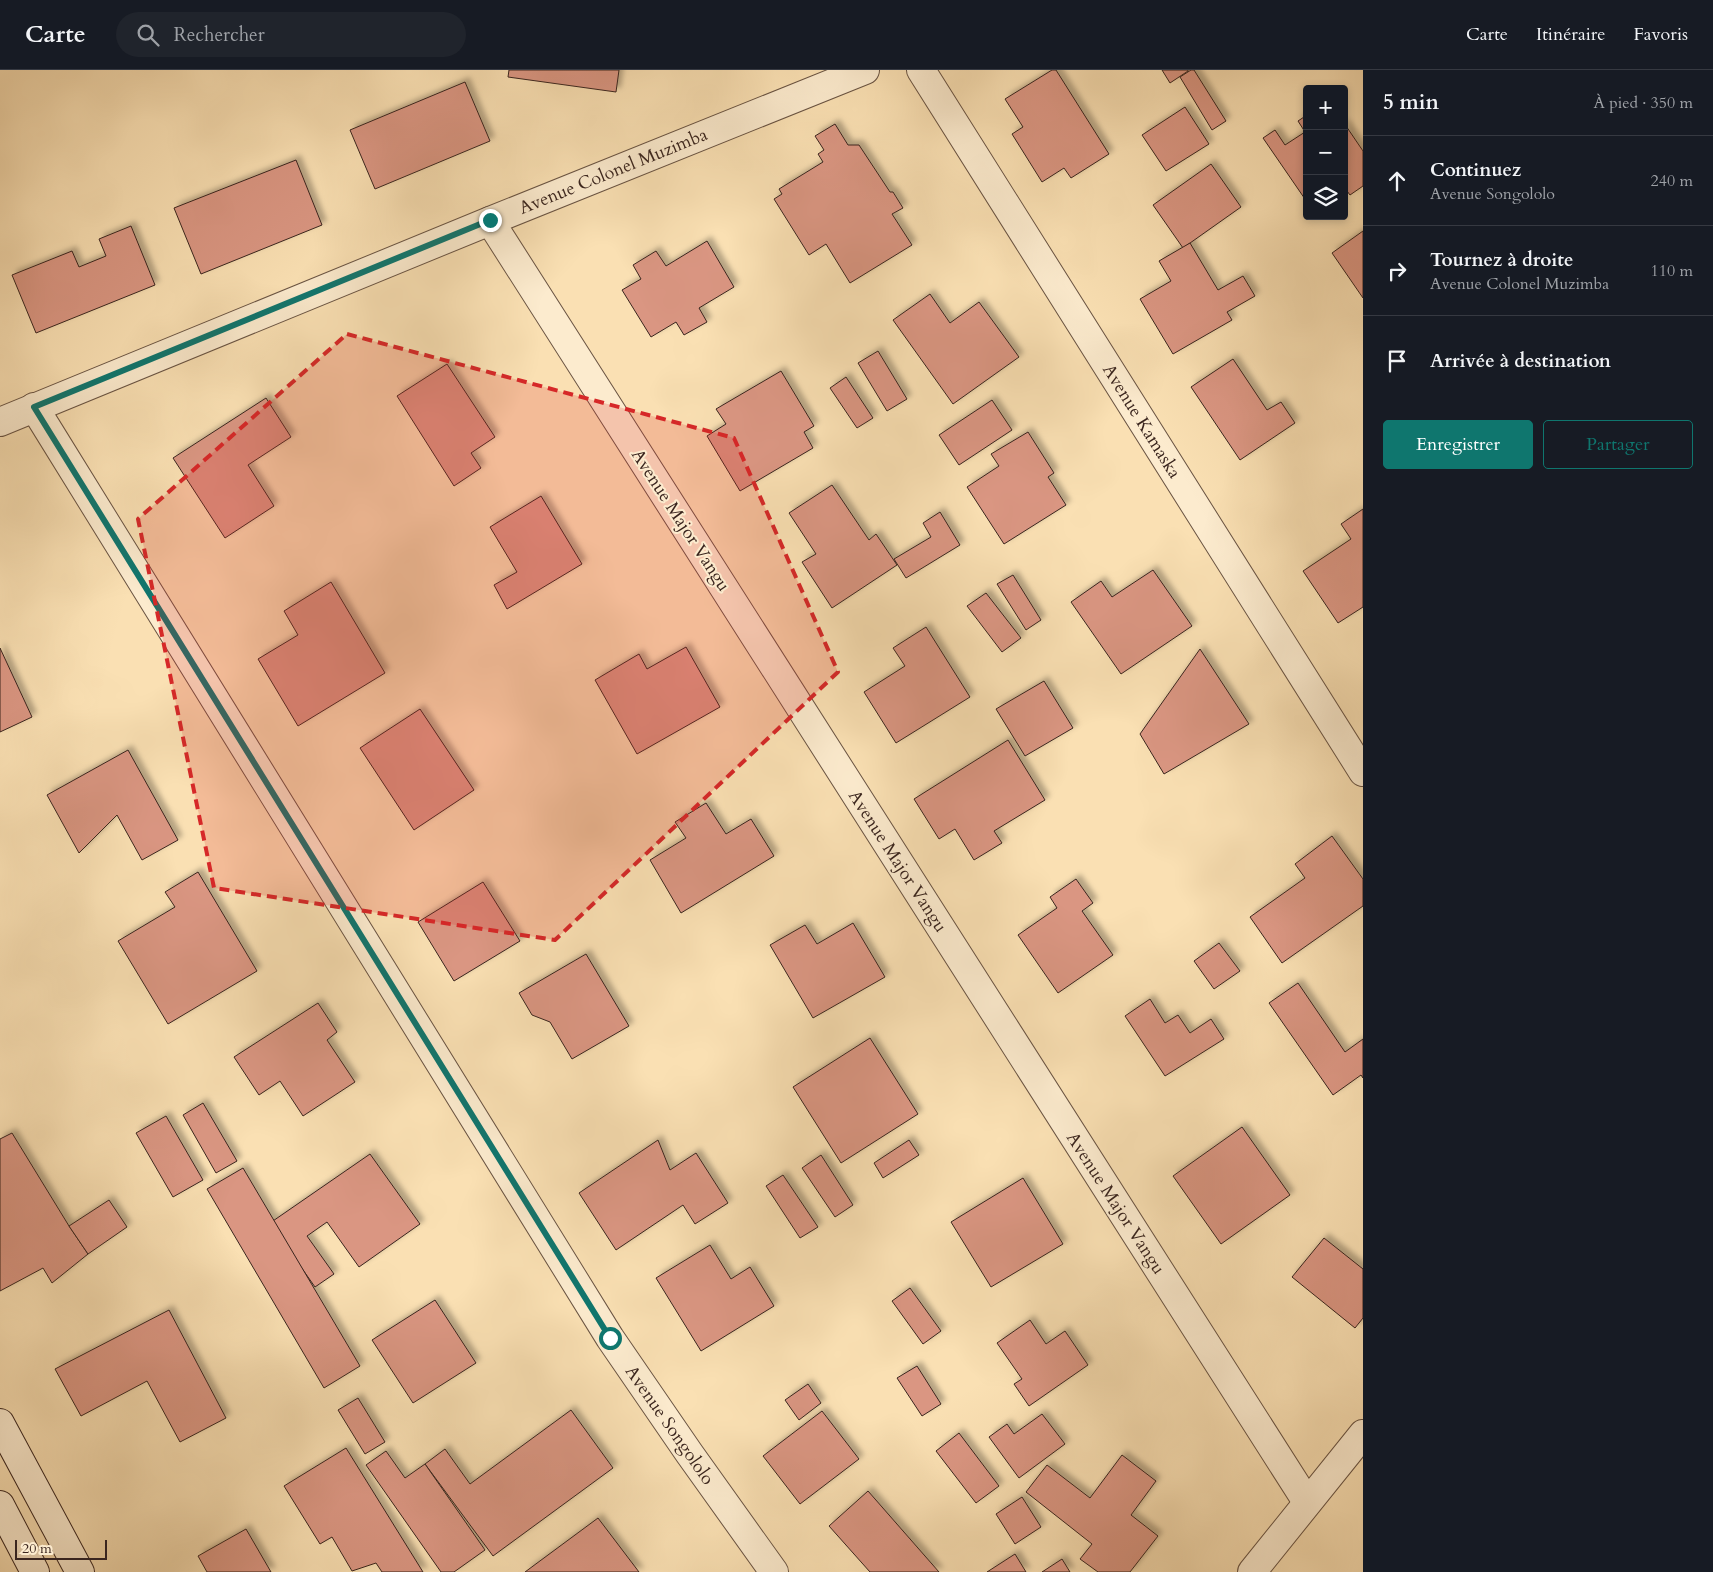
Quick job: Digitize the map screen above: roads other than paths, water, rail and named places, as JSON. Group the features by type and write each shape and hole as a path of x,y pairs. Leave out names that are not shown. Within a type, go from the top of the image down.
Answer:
{"street":[{"name":"Avenue Colonel Muzimba","path":"0,422 490,220 865,70"},
{"name":"Avenue Kamaska","path":"921,70 1363,772"},
{"name":"Avenue Major Vangu","path":"490,220 1307,1502"},
{"name":"Avenue Songololo","path":"34,407 610,1338 774,1572"},
{"path":"0,1423 80,1572"},
{"path":"1252,1572 1363,1434"},
{"path":"0,1505 35,1572"}]}
